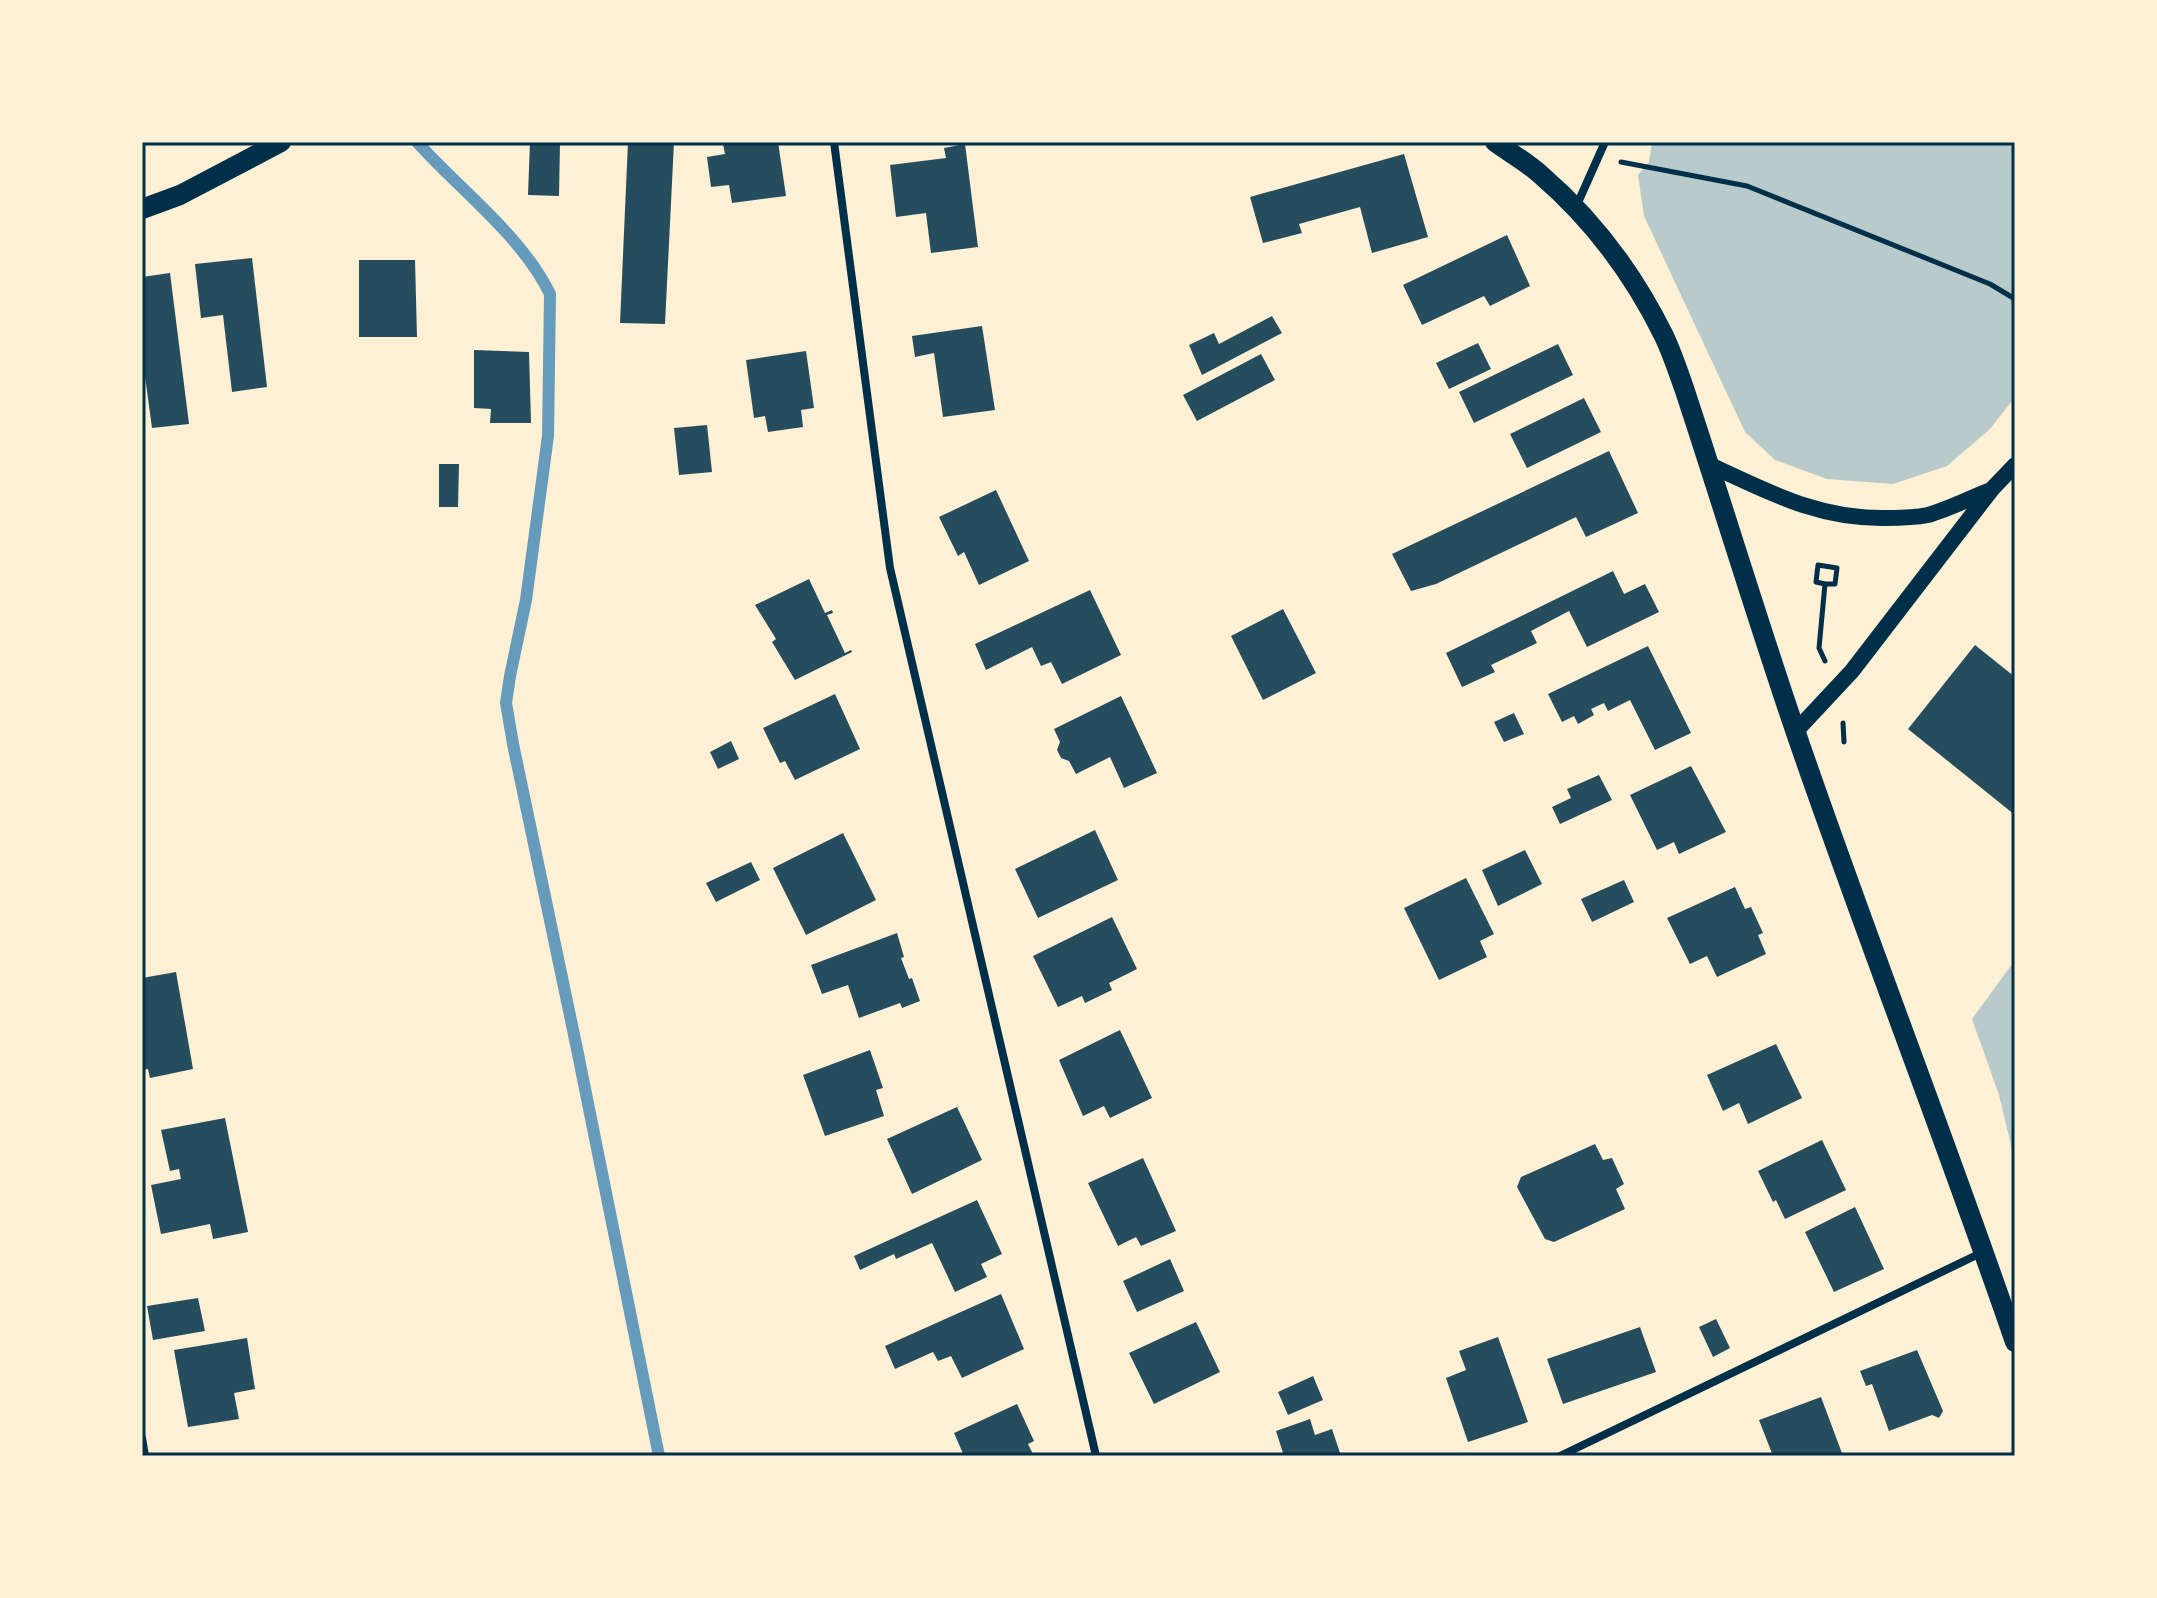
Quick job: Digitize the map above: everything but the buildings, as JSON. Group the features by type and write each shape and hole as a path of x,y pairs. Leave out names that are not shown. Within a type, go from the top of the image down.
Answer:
{"main road":[{"path":"142,209 180,195 281,142"},
{"path":"1495,142 1539,173 1576,208 1622,266 1665,339 1859,913 2015,1342"},
{"path":"1710,465 1805,507 1859,518 1910,518 1929,514 1992,489"},
{"path":"1796,731 1840,685 1992,489 2015,465"}],"street":[{"path":"834,142 890,568 1096,1456"},
{"path":"1576,208 1605,142"},
{"path":"1560,1456 1984,1252"},
{"path":"142,1438 145,1456"}],"path":[{"path":"1634,164 1747,186 1990,284 2015,299"},
{"path":"1818,565 1837,568 1835,584 1825,584 1816,582 1818,565"},
{"path":"1825,584 1819,648 1840,685 1844,742"}],"shaded area":[{"path":"1652,142 2015,142 2015,397 1990,429 1947,466 1893,484 1827,479 1775,460 1745,432 1644,216 1638,175 1649,162"},
{"path":"2015,960 2015,1162 1999,1095 1972,1019"}],"waterway":[{"path":"417,142 507,233 550,294 548,436 526,600 506,703 659,1456"}]}
